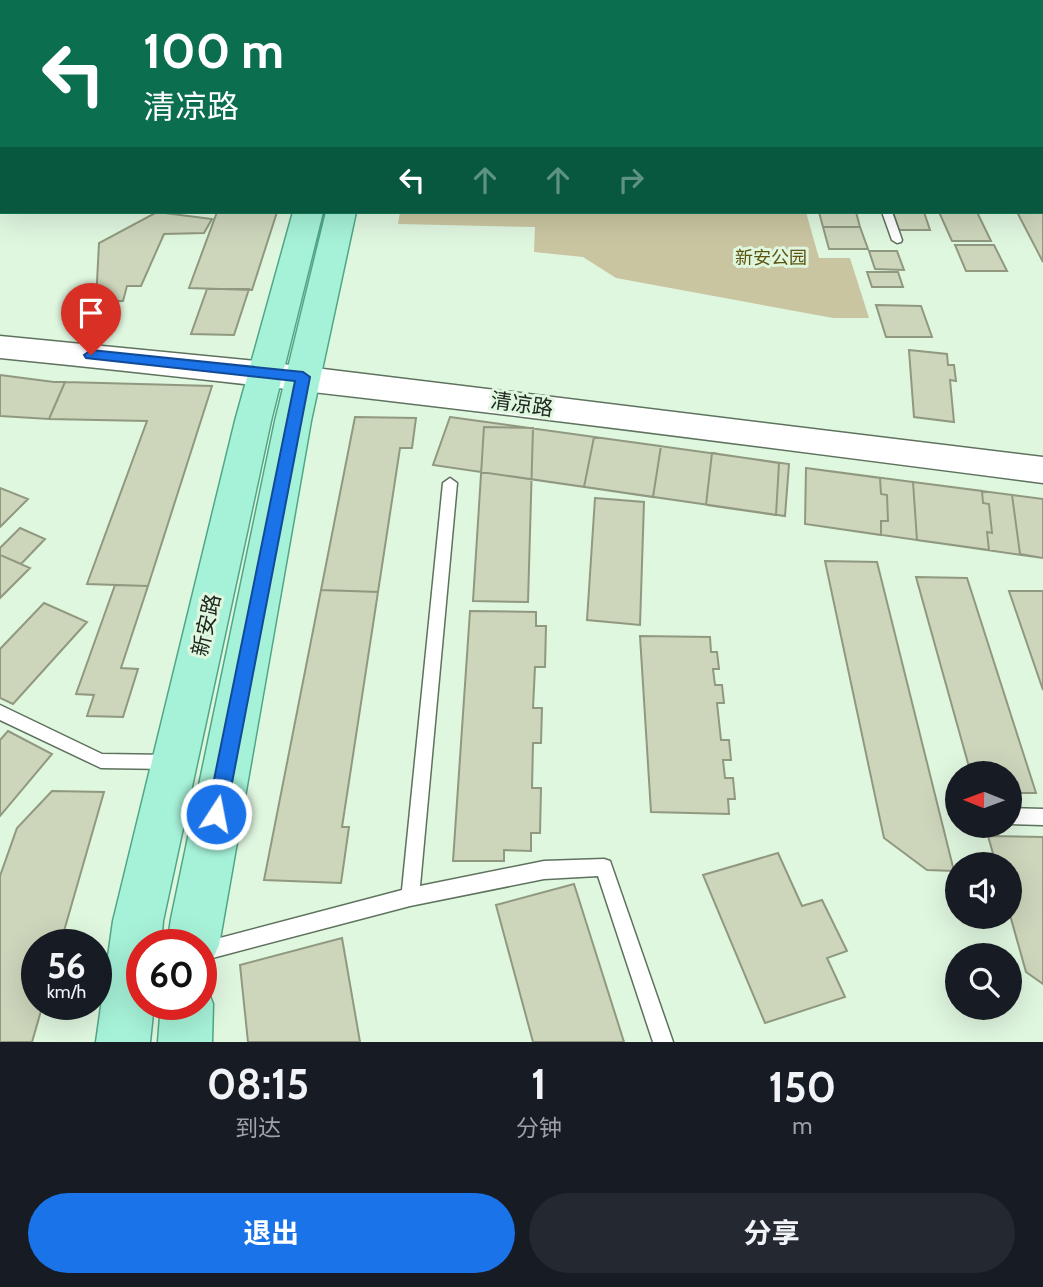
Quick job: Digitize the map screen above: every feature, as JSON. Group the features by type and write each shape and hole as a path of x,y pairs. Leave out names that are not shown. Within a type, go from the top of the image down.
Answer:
{"main road":[{"name":"新安路","path":"195,929 309,214"},
{"name":"新安路","path":"123,1042 138,921 175,762 284,375 340,214"},
{"path":"185,1042 186,1020"}],"street":[{"name":"清凉路","path":"0,347 284,375 1043,470"}],"lane":[{"path":"888,214 897,240"},
{"path":"410,897 450,483"},
{"path":"0,712 101,761 175,762"},
{"path":"1022,816 1043,817"},
{"path":"217,948 410,897 544,870 604,867 663,1042"}],"green space":[{"name":"新安公园","path":"400,214 807,214 819,258 850,258 869,318 833,318 616,278 583,257 534,252 535,227 398,224"}],"building":[{"path":"153,214 212,219 204,233 164,234 141,286 127,286 123,301 96,301 99,243"},
{"path":"216,214 276,214 252,290 189,288"},
{"path":"820,214 857,214 860,227 823,227"},
{"path":"894,214 925,214 930,230 899,230"},
{"path":"940,214 978,214 991,241 952,241"},
{"path":"1018,214 1043,214 1043,262"},
{"path":"823,227 860,227 868,249 829,249"},
{"path":"955,245 994,245 1007,271 966,271"},
{"path":"869,251 897,251 904,270 875,269"},
{"path":"867,272 898,272 903,287 872,287"},
{"path":"207,289 249,289 234,335 191,334"},
{"path":"876,305 921,306 932,337 886,337"},
{"path":"909,350 947,354 948,365 954,365 956,381 950,380 954,422 914,417"},
{"path":"0,375 65,382 49,419 0,416"},
{"path":"65,382 212,386 148,586 87,584 147,421 49,419"},
{"path":"355,417 416,418 412,448 400,448 378,592 321,590"},
{"path":"450,417 789,464 785,516 433,465"},
{"path":"484,427 533,428 528,602 473,601"},
{"path":"594,437 661,446 653,497 584,487"},
{"path":"712,453 779,463 776,515 706,505"},
{"path":"806,468 880,478 881,494 887,495 888,521 881,521 881,535 805,524"},
{"path":"806,468 1043,499 1043,558 805,524"},
{"path":"913,482 982,491 983,503 989,504 992,533 987,532 989,550 917,540"},
{"path":"0,488 28,499 0,527"},
{"path":"1012,495 1043,499 1043,558 1020,554"},
{"path":"595,498 644,502 640,625 587,620"},
{"path":"20,528 45,539 21,564 0,555 0,548"},
{"path":"0,555 30,568 0,598"},
{"path":"825,561 877,562 949,852 945,852 945,871 927,870 884,838"},
{"path":"916,577 967,578 1036,793 1022,793 1022,761 967,761"},
{"path":"115,585 148,586 121,668 138,669 123,717 87,716 94,695 76,694"},
{"path":"321,590 378,592 342,827 349,827 341,883 264,880"},
{"path":"1009,591 1043,591 1043,690"},
{"path":"44,603 87,622 13,704 0,698 0,649"},
{"path":"470,611 536,612 536,626 546,626 545,667 535,667 533,708 542,708 541,743 533,743 532,788 541,788 540,833 531,833 531,851 504,850 504,861 453,861"},
{"path":"640,636 710,637 711,652 717,652 719,669 713,669 715,685 722,685 724,703 717,703 721,740 729,740 731,760 723,760 725,778 733,778 735,799 728,799 729,814 651,812"},
{"path":"8,731 52,754 0,816 0,740"},
{"path":"52,791 104,792 65,929 21,929 21,1020 38,1020 32,1042 0,1042 0,876 17,828"},
{"path":"1043,837 1043,984 1026,972 1022,943 1018,943 1014,929 1022,929 1022,852 993,852 989,838"},
{"path":"778,853 802,906 822,900 847,951 827,958 845,997 765,1023 703,875"},
{"path":"574,884 624,1042 533,1042 496,905"},
{"path":"342,938 360,1042 248,1042 240,965"}],"route":[{"path":"91,355 303,377 216,814"}]}
